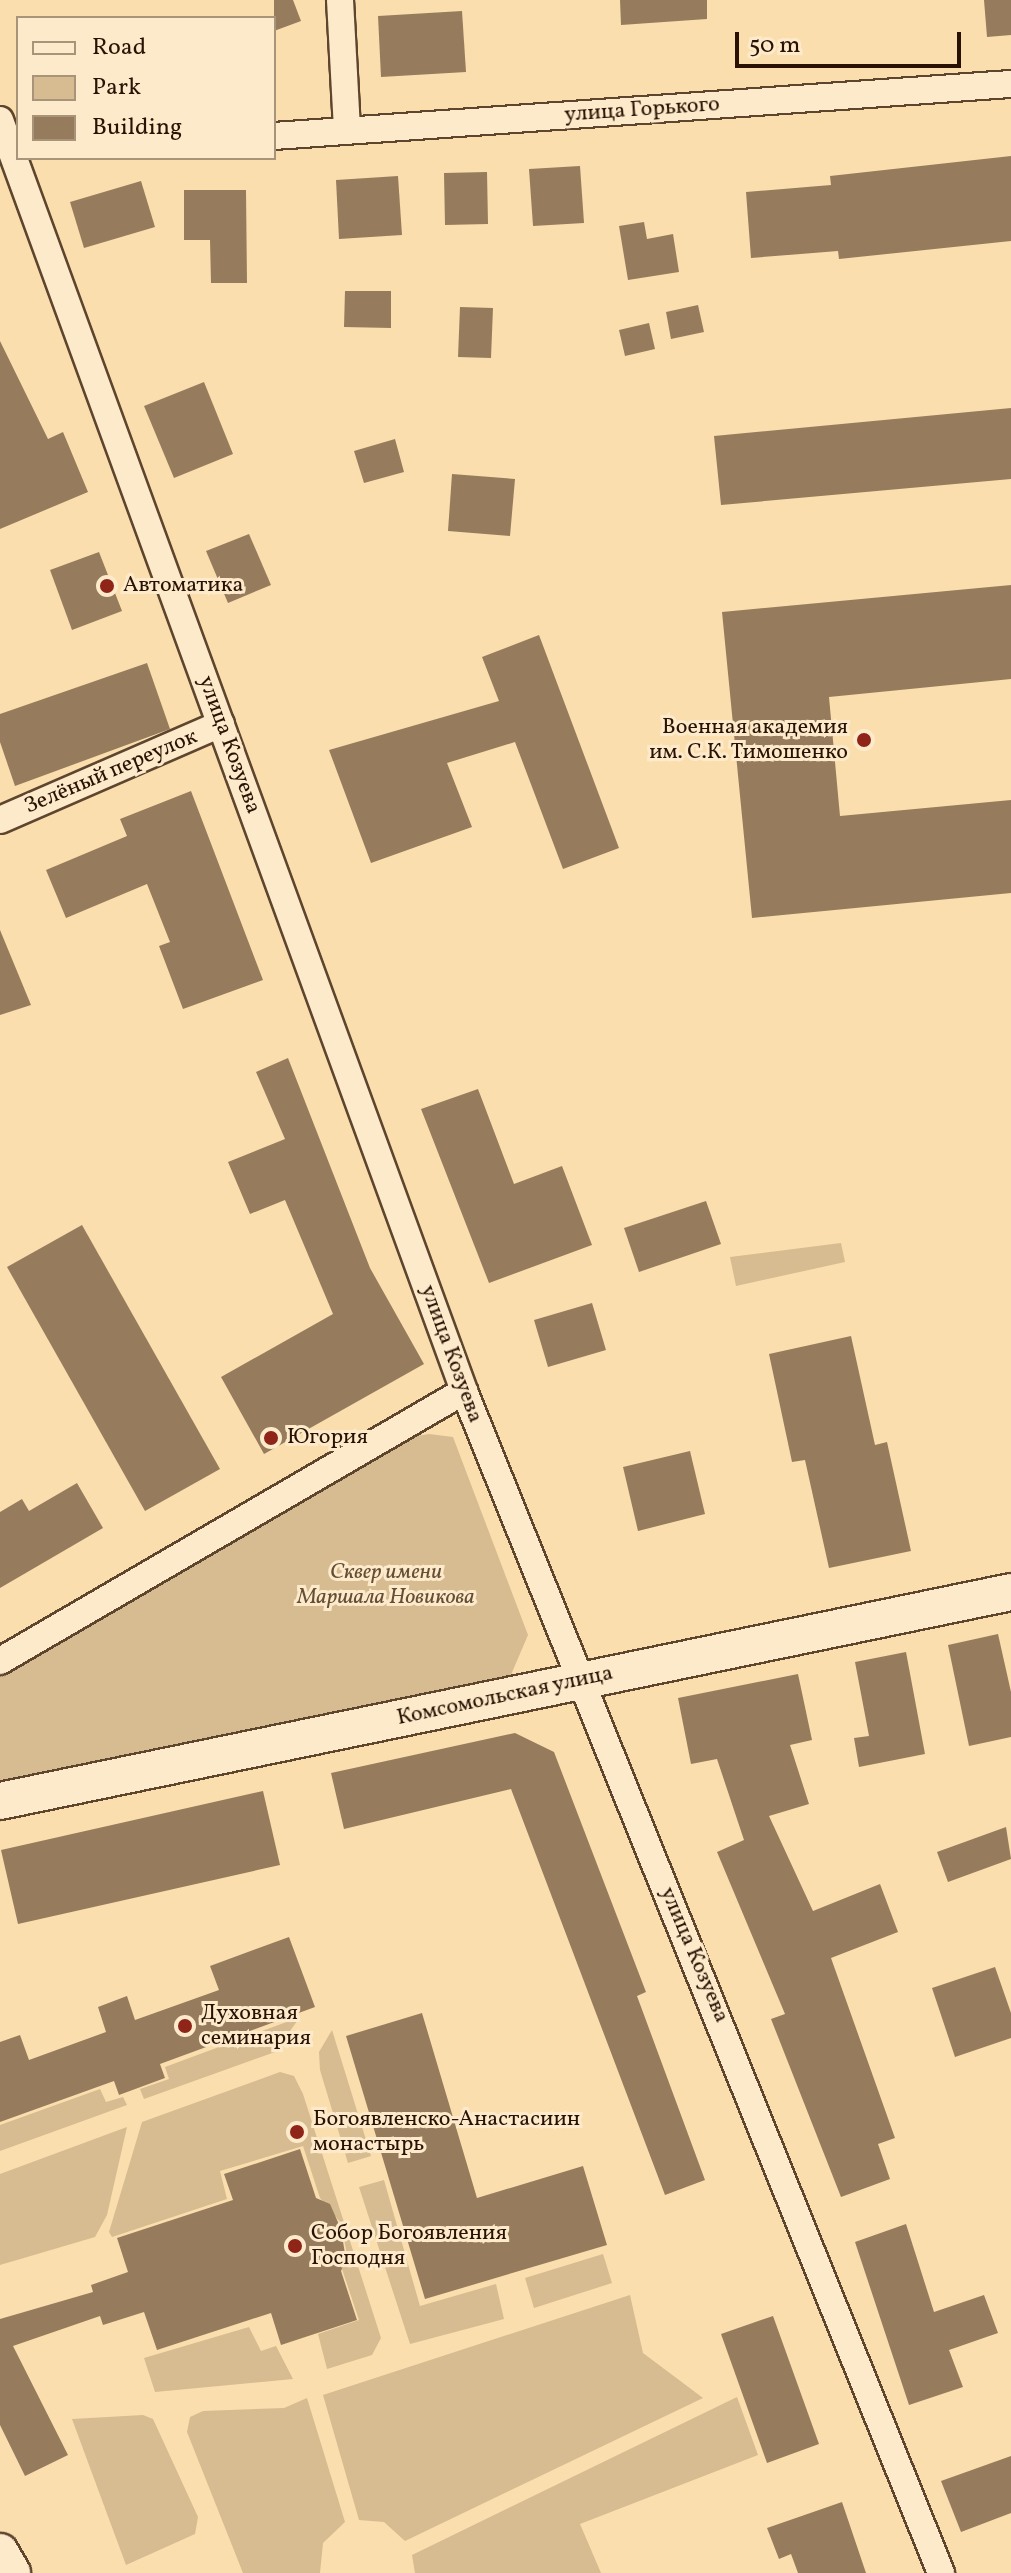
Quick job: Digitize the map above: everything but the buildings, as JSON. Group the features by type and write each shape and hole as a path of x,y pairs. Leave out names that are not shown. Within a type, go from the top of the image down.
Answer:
{"street":[{"path":"340,0 347,130"},
{"name":"улица Горького","path":"276,136 1011,84"},
{"name":"улица Козуева","path":"0,120 11,161 221,724 464,1391 941,2573"},
{"name":"Зелёный переулок","path":"0,820 221,724"},
{"path":"0,1661 464,1391"},
{"name":"Комсомольская улица","path":"0,1801 1011,1592"},
{"path":"0,2552 12,2573"}],"green space":[{"path":"841,1243 845,1262 736,1286 730,1257"},
{"name":"Сквер имени Маршала Новикова","path":"429,1434 453,1437 528,1635 510,1677 0,1790 0,1673 411,1437"},
{"path":"300,2017 275,2052 144,2099 140,2089 169,2079 165,2067"},
{"path":"332,2030 371,2156 348,2163 320,2070 319,2052"},
{"path":"280,2072 294,2076 303,2094 381,2338 372,2355 327,2369 318,2334 359,2320 342,2269 348,2260 341,2223 320,2198 303,2146 220,2171 227,2199 112,2237 109,2232 142,2122"},
{"path":"100,2089 106,2102 123,2097 127,2105 0,2151 0,2125"},
{"path":"127,2127 107,2215 95,2237 0,2265 0,2174"},
{"path":"384,2180 420,2306 496,2284 504,2319 410,2344 359,2187"},
{"path":"603,2254 612,2283 534,2308 525,2278"},
{"path":"630,2295 643,2353 703,2398 405,2541 384,2522 359,2520 323,2395"},
{"path":"249,2327 261,2351 276,2346 293,2379 155,2392 144,2358"},
{"path":"737,2397 758,2455 580,2524 601,2573 415,2573 412,2555"},
{"path":"307,2398 345,2522 323,2543 320,2573 243,2573 187,2432 190,2417 203,2411 284,2408"},
{"path":"143,2415 153,2419 198,2517 195,2534 126,2565 72,2419"}],"place":[{"name":"Автоматика","path":"107,586"},
{"name":"Военная академия им. С.К. Тимошенко","path":"864,740"},
{"name":"Югория","path":"271,1438"},
{"name":"Духовная семинария","path":"185,2026"},
{"name":"Богоявленско-Анастасиин монастырь","path":"297,2132"},
{"name":"Собор Богоявления Господня","path":"295,2246"}]}
